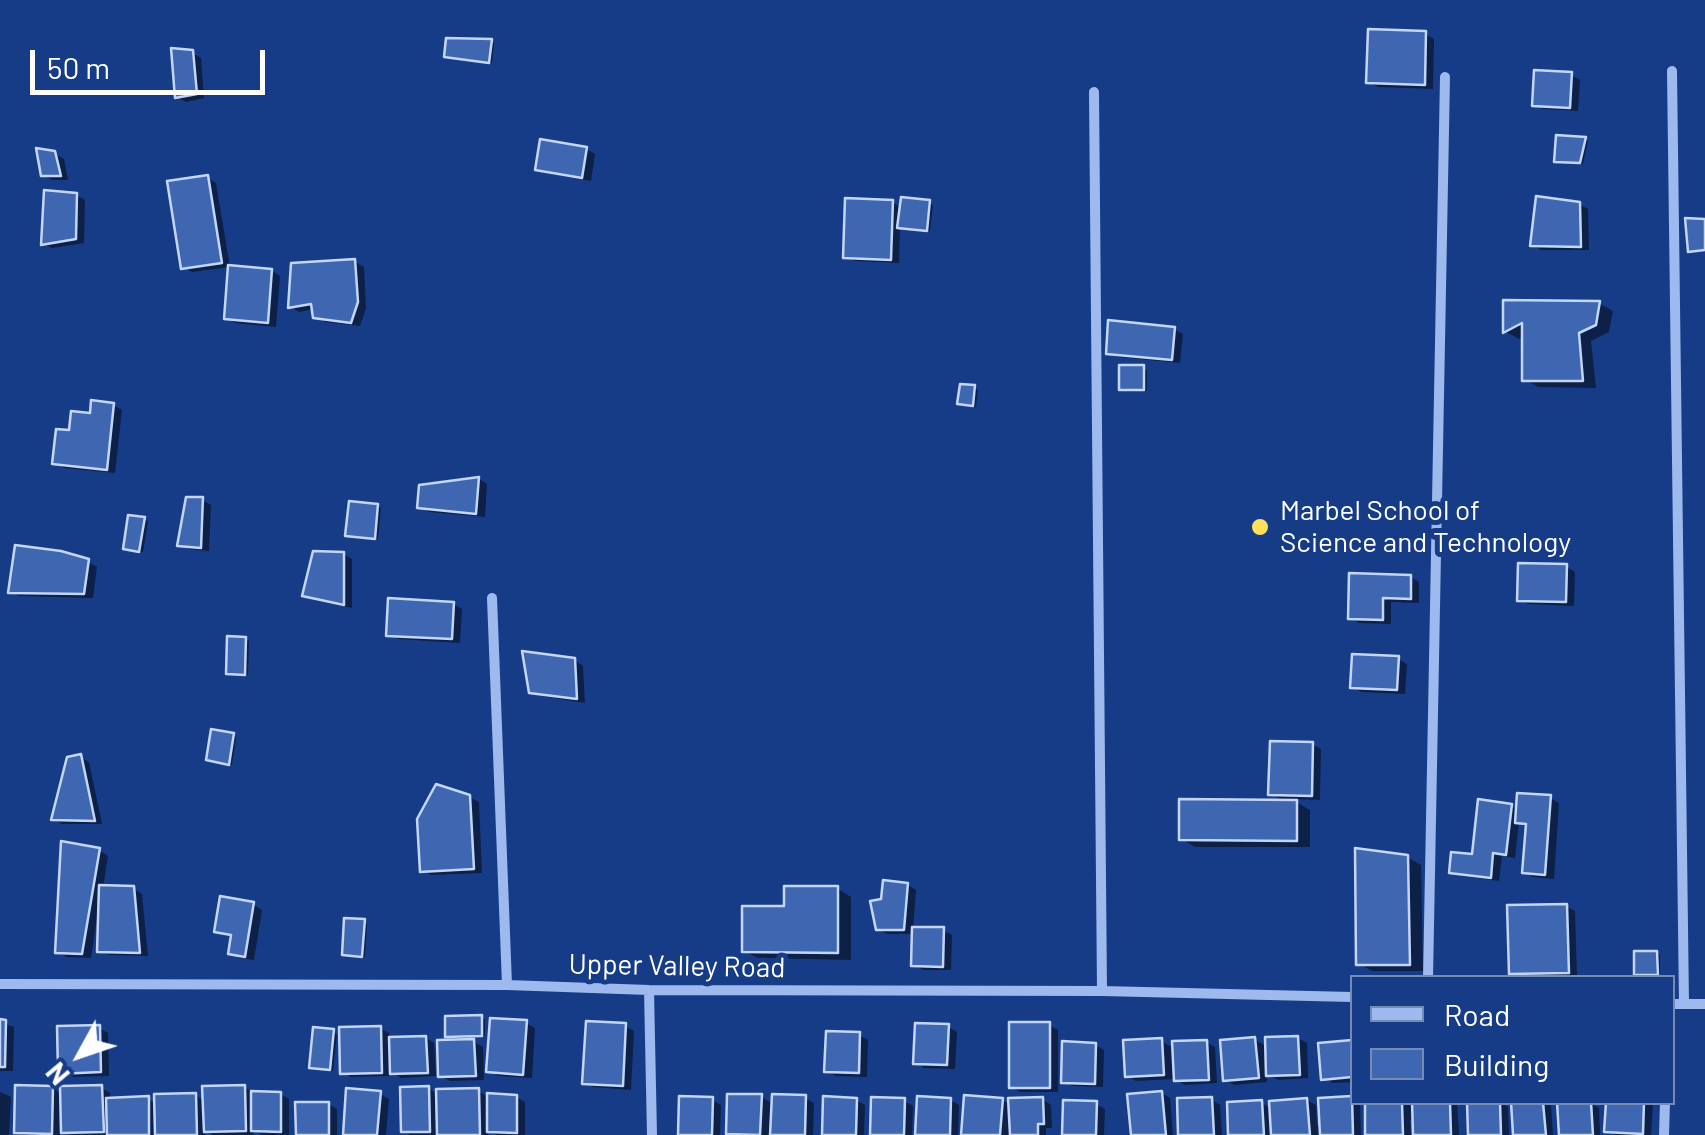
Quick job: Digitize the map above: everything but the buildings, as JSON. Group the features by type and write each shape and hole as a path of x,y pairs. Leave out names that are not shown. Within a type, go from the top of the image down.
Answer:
{"street":[{"path":"1672,71 1678,1004 1705,1004"},
{"path":"1428,975 1446,77"},
{"path":"1094,92 1102,991"},
{"path":"492,598 507,986"},
{"name":"Upper Valley Road","path":"0,984 1102,991 1350,997"},
{"path":"649,990 652,1135"},
{"path":"1664,1105 1664,1135"}],"place":[{"name":"Marbel School of Science and Technology","path":"1260,527"}]}
